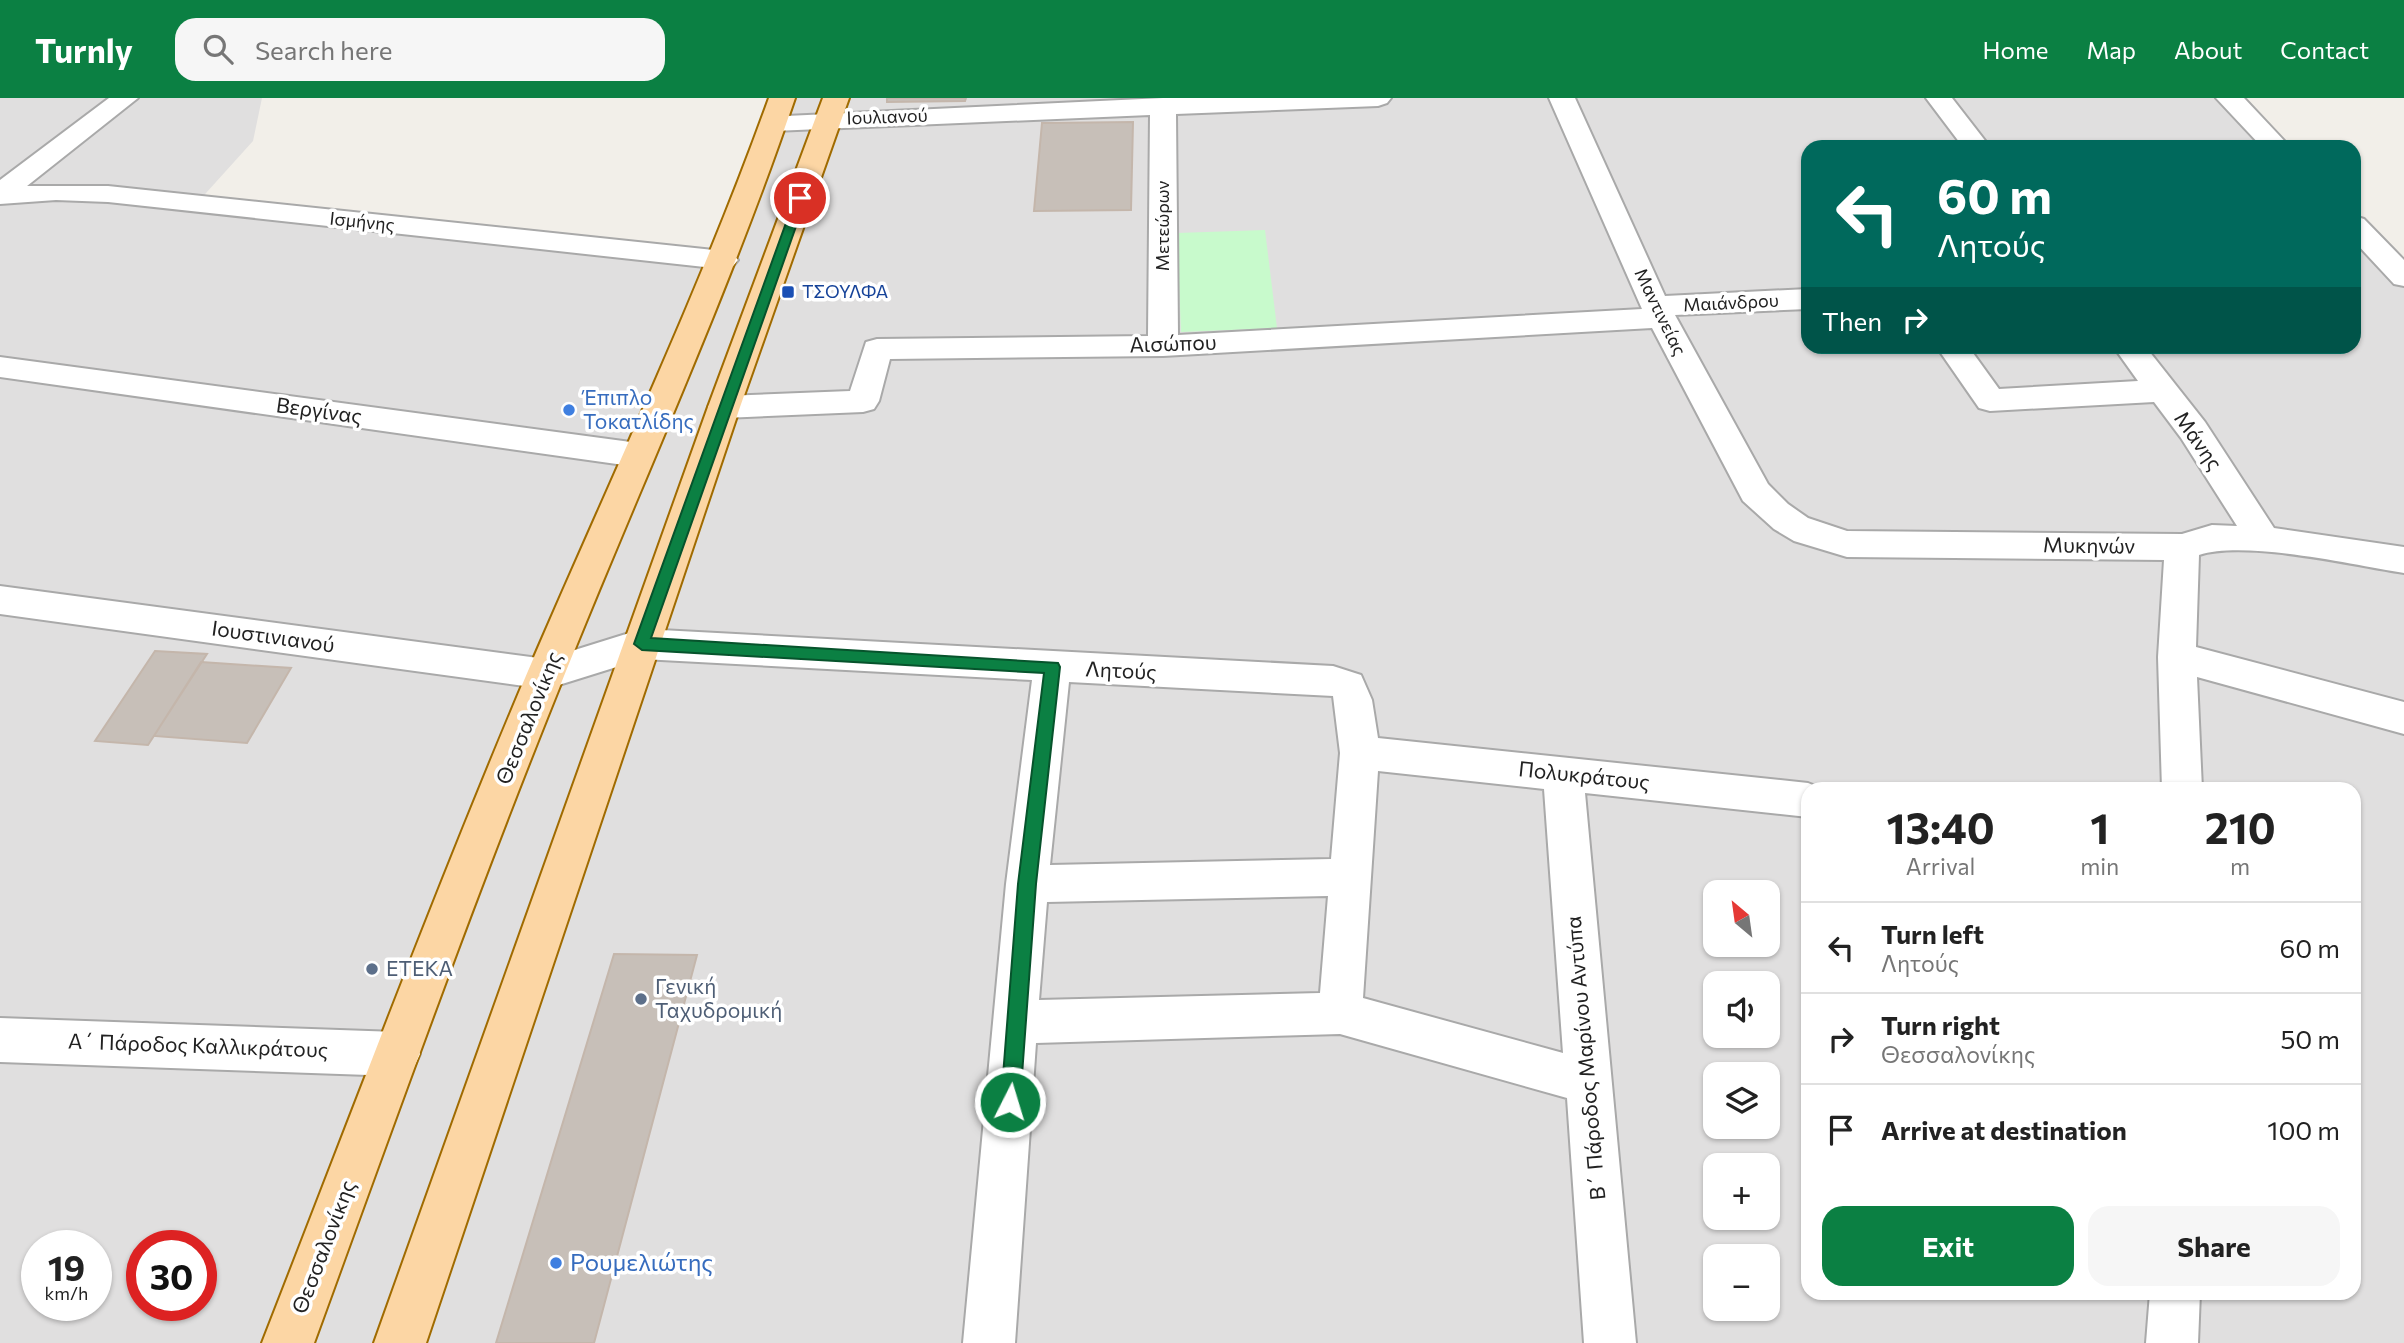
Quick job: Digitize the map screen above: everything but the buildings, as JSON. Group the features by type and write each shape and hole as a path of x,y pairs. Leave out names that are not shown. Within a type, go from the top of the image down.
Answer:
{"main road":[{"path":"400,1343 724,407 832,109"},
{"name":"Θεσσαλονίκης","path":"288,1343 397,1054 546,674 723,260 778,111"}],"street":[{"path":"0,195 125,98"},
{"name":"Ιουλιανού","path":"778,111 1163,106 1378,98"},
{"name":"Μαντινείας","path":"1562,98 1658,312 1755,492 1777,516"},
{"path":"1939,98 1972,140"},
{"path":"2230,98 2270,140"},
{"name":"Μετεώρων","path":"1163,106 1163,345"},
{"name":"Ισμήνης","path":"0,195 56,192 108,194 723,260"},
{"path":"2361,232 2404,277"},
{"name":"Μαιάνδρου","path":"1658,312 1801,300"},
{"name":"Αισώπου","path":"724,407 863,401 877,349 1163,345 1658,312"},
{"path":"1957,354 1990,400 2161,391"},
{"name":"Μάνης","path":"2134,354 2193,430 2263,539"},
{"name":"Βεργίνας","path":"0,367 638,455"},
{"name":"Μυκηνών","path":"1777,516 1807,534 1847,544 2182,547 2212,538 2263,539 2404,560"},
{"path":"2182,547 2177,657 2182,782"},
{"name":"Ιουστινιανού","path":"0,600 546,674"},
{"path":"546,674 642,644"},
{"name":"Λητούς","path":"642,644 1333,681 1348,686 1353,700 1360,753"},
{"path":"2177,657 2404,718"},
{"path":"989,1343 1027,884 1052,667"},
{"path":"1340,1013 1360,753"},
{"name":"Πολυκράτους","path":"1360,753 1801,799"},
{"name":"Β΄ Πάροδος Μαρίνου Αντύπα","path":"1563,773 1610,1343"},
{"path":"1027,884 1351,877"},
{"path":"1017,1022 1340,1013 1588,1082"},
{"name":"Α΄ Πάροδος Καλλικράτους","path":"0,1040 397,1054"},
{"path":"2172,1343 2175,1300"}],"shaded area":[{"path":"0,98 262,98 253,141 197,203 723,260 782,98 2229,98 2270,140 1801,140 1801,354 2361,354 2361,232 2404,277 2404,1343 0,1343"}],"green space":[{"path":"1265,230 1277,328 1181,332 1177,233"}],"place":[{"name":"ΤΣΟΥΛΦΑ","path":"788,292"},
{"name":"Έπιπλο Τοκατλίδης","path":"569,410"},
{"name":"ΕΤΕΚΑ","path":"372,969"},
{"name":"Γενική Ταχυδρομική","path":"641,999"},
{"name":"Ρουμελιώτης","path":"556,1263"}],"route":[{"path":"800,198 642,644 1052,667 1027,884 1010,1102"}]}
